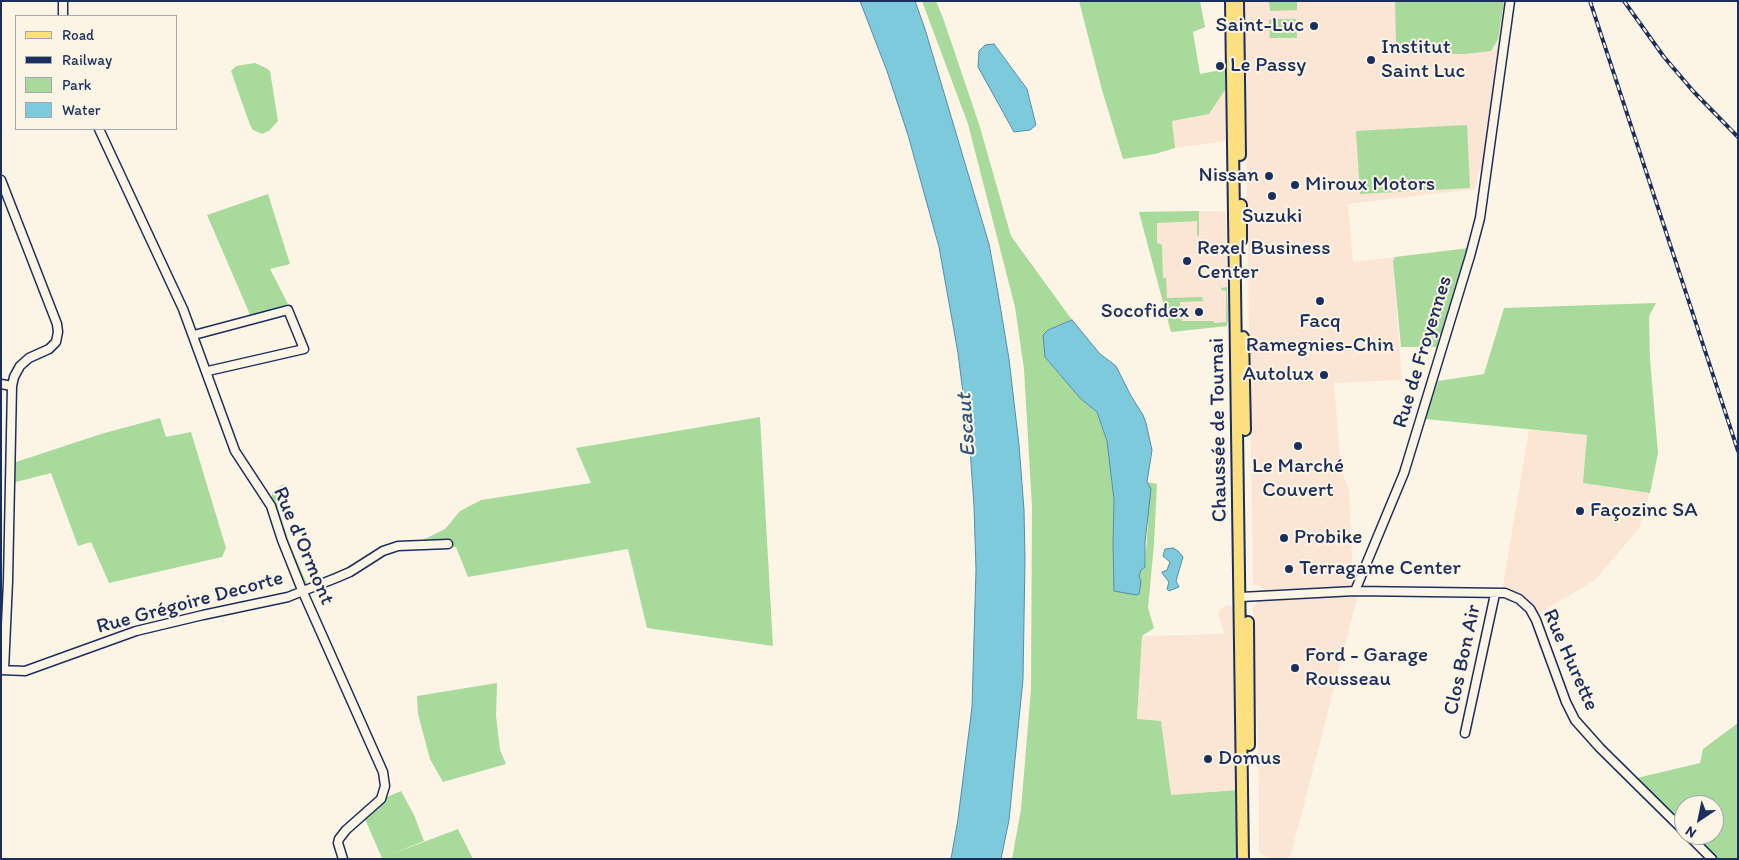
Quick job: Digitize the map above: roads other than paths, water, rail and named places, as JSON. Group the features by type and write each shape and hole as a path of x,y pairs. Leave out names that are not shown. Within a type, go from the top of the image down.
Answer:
{"main road":[{"name":"Chaussée de Tournai","path":"1231,1 1250,859"},
{"name":"Chaussée de Tournai","path":"1238,1 1244,596 1244,859"}],"street":[{"path":"63,1 63,15"},
{"name":"Rue de Froyennes","path":"1355,591 1404,473 1480,218 1510,1"},
{"name":"Rue d'Ormont","path":"99,130 194,334 236,451 271,506 302,590 383,772 385,779 384,792 381,799 346,830 338,843 343,859"},
{"path":"1,180 57,324 58,332 56,342 50,349 29,358 20,366 12,386 3,670"},
{"path":"194,334 288,310 304,349 208,372"},
{"path":"1,384 12,386"},
{"name":"Rue Grégoire Decorte","path":"3,670 25,671 136,632 203,615 288,597 350,572 383,551 398,546 448,544"},
{"path":"1244,596 1355,591"},
{"name":"Rue Hurette","path":"1355,591 1505,593 1519,599 1530,609 1541,632 1566,702 1575,720 1600,748 1674,821"},
{"name":"Clos Bon Air","path":"1465,733 1495,594"},
{"path":"1698,845 1712,859"}],"water":[{"name":"Escaut","path":"860,1 915,1 989,244 1009,359 1019,445 1024,510 1025,559 1023,679 1009,820 1001,859 951,859 972,707 976,570 970,449 958,353 939,247 908,135 887,71"},
{"path":"994,44 1027,89 1036,125 1030,130 1014,132 978,67 979,51 985,45"},
{"path":"1072,320 1100,354 1116,366 1146,423 1152,450 1147,482 1151,489 1145,542 1145,567 1141,570 1139,576 1141,581 1139,594 1136,595 1114,591 1114,500 1107,441 1097,412 1080,398 1045,357 1043,335 1048,330"},
{"path":"1173,548 1183,557 1176,581 1179,587 1169,591 1167,589 1169,582 1162,572 1167,570 1170,562 1163,556 1165,549"}],"railway":[{"path":"1590,1 1738,451"},
{"path":"1624,1 1664,57 1693,91 1738,137"}],"place":[{"name":"Saint-Luc","path":"1314,26"},
{"name":"Institut Saint Luc","path":"1371,60"},
{"name":"Le Passy","path":"1220,66"},
{"name":"Nissan","path":"1269,176"},
{"name":"Miroux Motors","path":"1295,185"},
{"name":"Suzuki","path":"1272,196"},
{"name":"Rexel Business Center","path":"1187,261"},
{"name":"Facq Ramegnies-Chin","path":"1320,301"},
{"name":"Socofidex","path":"1199,312"},
{"name":"Autolux","path":"1324,375"},
{"name":"Le Marché Couvert","path":"1298,446"},
{"name":"Façozinc SA","path":"1580,511"},
{"name":"Probike","path":"1284,538"},
{"name":"Terragame Center","path":"1289,569"},
{"name":"Ford - Garage Rousseau","path":"1295,668"},
{"name":"Domus","path":"1208,759"}]}
